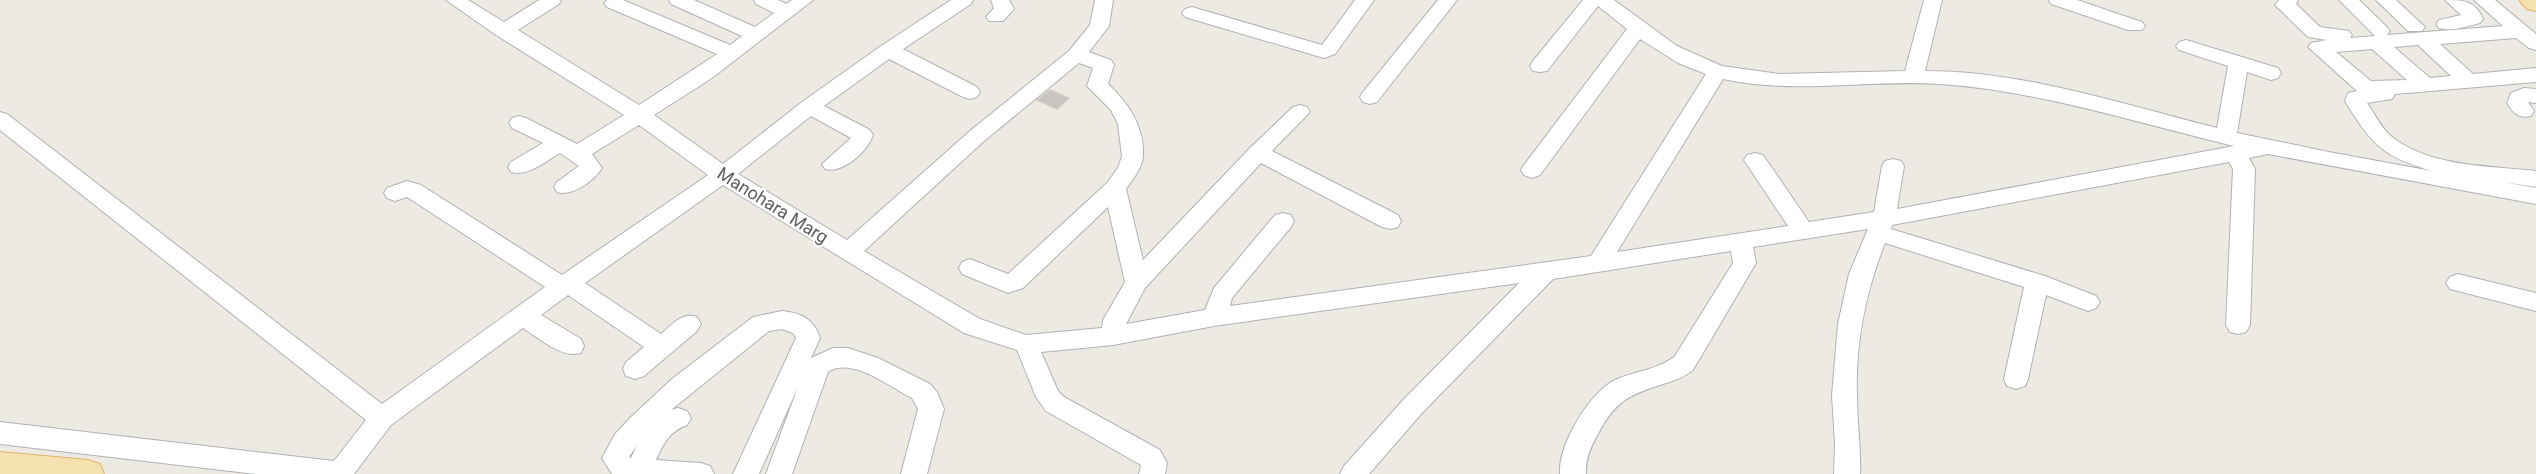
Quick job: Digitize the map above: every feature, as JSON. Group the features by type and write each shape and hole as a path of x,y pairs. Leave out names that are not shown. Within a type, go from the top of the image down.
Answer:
{"main road":[{"path":"2531,0 2536,4"},
{"path":"0,466 88,474"}],"street":[{"name":"Manohara Marg","path":"455,0 638,114 723,175 848,252 972,326 1026,344 1113,336 1214,317 1546,271 1803,231 1881,226 2231,145 2269,147 2536,196"},
{"path":"503,31 552,0"},
{"path":"678,0 756,35"},
{"path":"763,0 796,6"},
{"path":"0,433 340,474 382,418 565,285 723,175 809,107 888,50 964,0"},
{"path":"848,252 977,136 1076,54 1099,26 1104,0"},
{"path":"1192,13 1324,52 1328,50 1365,0"},
{"path":"1370,97 1448,0"},
{"path":"1540,66 1593,0"},
{"path":"1602,0 1637,29 1670,50 1718,71 1748,76 1816,81 1914,76 1972,80 2058,97 2231,145"},
{"path":"1914,76 1934,0"},
{"path":"2058,0 2135,26"},
{"path":"2289,0 2285,5 2315,33 2378,36 2498,32 2528,37"},
{"path":"2348,0 2378,36 2425,84"},
{"path":"2385,0 2467,80"},
{"path":"2418,33 2474,19 2454,0"},
{"path":"2482,0 2528,37"},
{"path":"614,3 732,53"},
{"path":"519,167 567,149 638,114 705,73 796,6"},
{"path":"1532,170 1637,29"},
{"path":"2498,32 2536,64"},
{"path":"2378,36 2318,47 2365,87 2377,89 2536,75"},
{"path":"2186,46 2271,73"},
{"path":"888,50 970,92"},
{"path":"970,268 1008,284 1015,282 1114,188 1128,170 1132,156 1127,118 1119,106 1096,86 1104,64 1076,54"},
{"path":"2238,325 2244,168 2231,145 2239,63"},
{"path":"1598,263 1718,71"},
{"path":"2536,84 2455,87 2355,98 2384,141 2398,152 2416,159 2449,166 2536,179"},
{"path":"809,107 864,135 861,141 833,164"},
{"path":"1113,336 1115,320 1137,282 1258,153 1300,112"},
{"path":"0,119 382,418"},
{"path":"519,123 590,163 591,168 565,187"},
{"path":"1258,153 1390,221"},
{"path":"1755,160 1770,178 1803,231"},
{"path":"1847,474 1848,443 1844,395 1850,324 1861,274 1881,226 1893,166"},
{"path":"1114,188 1137,282"},
{"path":"395,193 406,189 413,190 662,347"},
{"path":"1214,317 1222,294 1283,220"},
{"path":"1881,226 2088,302"},
{"path":"1573,474 1576,449 1609,395 1636,381 1675,371 1684,363 1745,263 1740,241"},
{"path":"1353,474 1413,406 1546,271"},
{"path":"2016,379 2037,282"},
{"path":"2458,284 2536,302"},
{"path":"523,316 572,346"},
{"path":"701,474 623,468 615,458 619,448 643,421 700,371 761,324 772,320 783,320 802,325 807,330 808,338 746,474"},
{"path":"635,369 689,324"},
{"path":"1026,344 1048,397 1076,416 1151,458 1154,463 1152,474"},
{"path":"779,474 819,366 830,358 840,356 854,358 921,391 928,399 931,409 914,474"},
{"path":"639,469 660,429 666,422 678,418"}],"building":[{"path":"1050,90 1069,98 1057,109 1037,100"}]}
